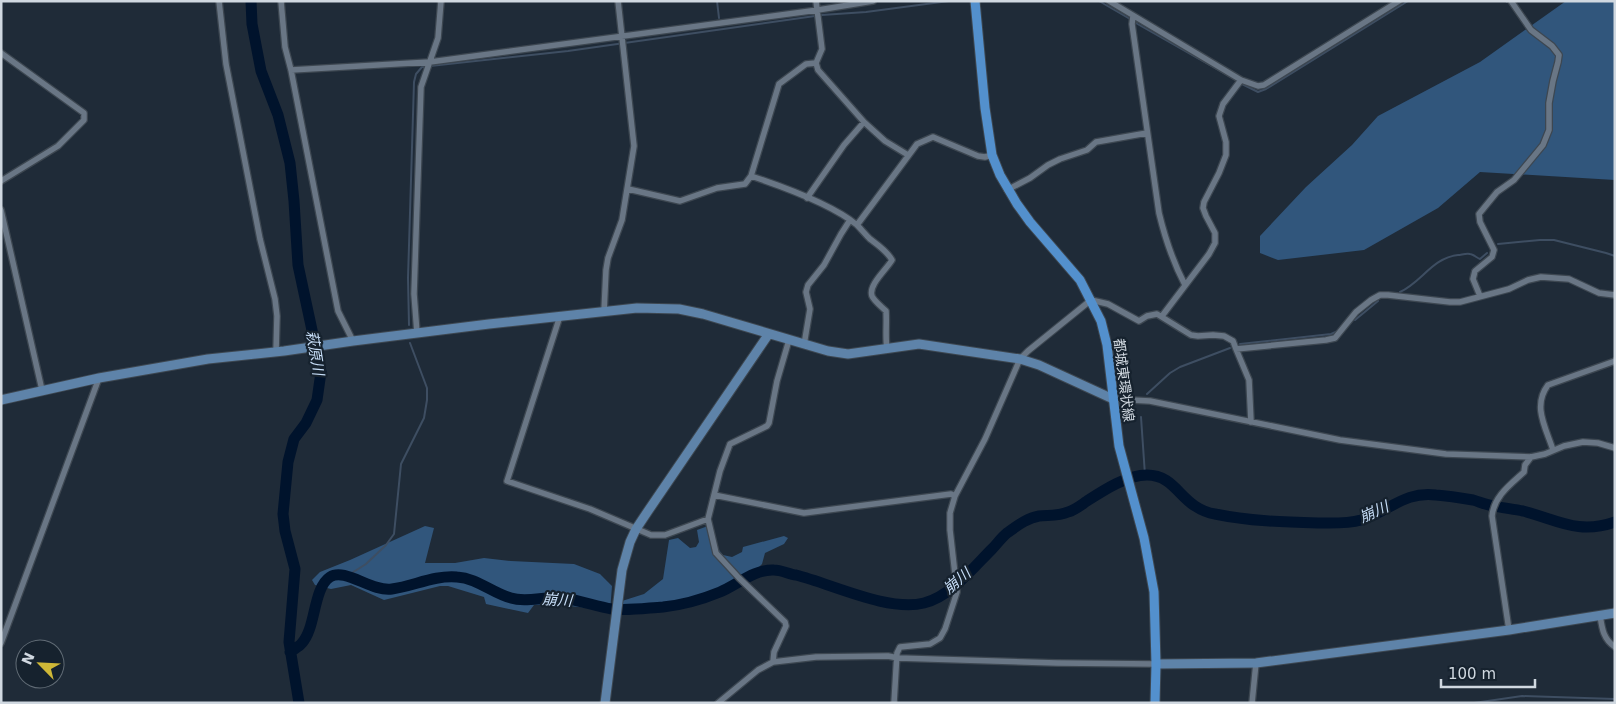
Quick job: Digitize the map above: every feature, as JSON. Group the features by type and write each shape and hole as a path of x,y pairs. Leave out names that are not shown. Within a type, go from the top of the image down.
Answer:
{"main road":[{"name":"都城東環状線","path":"975,1 985,108 992,155 1007,190 1030,222 1080,280 1101,320 1111,372 1119,446 1144,538 1154,592 1155,703"}],"street":[{"path":"219,1 227,73 260,240 275,299 280,352"},
{"path":"282,1 285,47 338,311 353,341"},
{"path":"417,333 414,294 420,98 421,86 438,38 441,1"},
{"path":"604,312 608,258 622,220 634,146 618,1"},
{"path":"816,1 822,49 816,63 818,70 864,122 885,141 908,155"},
{"path":"291,70 430,62 873,1"},
{"path":"1109,1 1242,80 1258,86 1264,85 1399,1"},
{"path":"1480,296 1474,279 1475,271 1492,257 1494,250 1480,222 1479,214 1497,192 1514,180 1543,145 1549,130 1549,103 1559,55 1552,46 1532,30 1511,1"},
{"path":"1133,16 1132,24 1147,133 1164,232 1175,265 1185,285"},
{"path":"1,53 84,113 84,120 58,146 1,181"},
{"path":"628,189 680,200 716,188 745,184 751,176 779,84 806,64 816,63"},
{"path":"1162,316 1209,254 1215,243 1214,233 1203,208 1226,155 1226,142 1219,116 1223,104 1242,80"},
{"path":"807,198 844,145 864,122"},
{"path":"1007,190 1030,178 1048,165 1086,150 1096,142 1147,133"},
{"path":"857,225 917,144 933,137 978,156 992,155"},
{"path":"751,176 835,210 857,225 868,237 889,254 892,260 874,284 871,292 873,298 886,311 887,323 884,334 886,349"},
{"path":"1,210 42,390"},
{"path":"804,345 810,309 806,292 808,285 824,265 850,220"},
{"path":"1236,349 1335,338 1356,312 1371,300 1380,296 1388,295 1460,302 1541,277 1569,279 1599,293 1615,295"},
{"path":"894,703 897,653 900,647 930,644 940,638 949,619 957,592 950,530 950,513 956,496 985,439 1020,359 1091,300 1108,304 1139,321 1152,314 1162,316 1191,335 1224,336 1233,341 1249,380 1251,422"},
{"path":"1,400 99,378 208,359 280,352 337,343 560,316 637,308 679,309 703,314 828,352 848,354 909,345 929,345 1020,359 1039,365 1113,398 1150,401 1311,435 1384,446 1446,454 1531,457 1583,442 1598,443 1615,448"},
{"path":"560,316 507,481 590,509 652,535 665,535 708,518"},
{"path":"605,703 618,600 626,556 636,529 768,335"},
{"path":"773,662 774,652 786,626 785,622 716,553 708,518 720,471 730,444 767,426 769,423 777,381 789,340"},
{"path":"1553,450 1539,404 1543,391 1548,385 1615,361"},
{"path":"1,642 99,378"},
{"path":"1509,630 1492,510 1508,485 1524,472 1525,466 1531,457"},
{"path":"714,495 804,513 951,494 956,496"},
{"path":"718,703 758,670 773,662 816,657 888,656 898,658 1047,663 1256,663 1509,630 1615,613"},
{"path":"1600,615 1602,631 1606,640 1615,647"},
{"path":"1252,703 1256,663"}],"shaded area":[{"path":"1566,1 1615,1 1615,180 1480,172 1438,208 1364,250 1278,260 1260,253 1260,236 1306,187 1352,145 1378,116 1480,62"},
{"path":"425,526 434,528 425,563 455,563 484,558 574,564 600,574 612,586 610,612 572,606 534,605 528,613 486,604 484,597 448,586 440,586 384,600 351,585 331,589 315,585 312,580 320,572"},
{"path":"708,526 715,545 723,555 732,557 742,552 743,547 784,536 788,538 784,544 765,553 762,564 758,568 721,590 672,605 621,612 622,601 644,594 663,579 669,540 678,538 690,548 696,547 699,542 697,530"}],"waterway":[{"name":"萩原川","path":"251,1 252,24 261,71 278,115 290,163 298,265 321,372 317,400 306,423 294,439 288,462 283,514 285,531 295,569 289,642 299,703"},
{"path":"717,1 719,18"},
{"path":"430,66 568,51 822,15 866,12 949,1"},
{"path":"1099,1 1130,19"},
{"path":"1240,83 1258,92 1266,89 1408,1"},
{"path":"1134,22 1236,80"},
{"path":"409,325 408,278 414,82 416,74 422,67 426,67"},
{"path":"1498,244 1554,240 1615,256"},
{"path":"1400,292 1408,288 1434,265 1449,257 1468,254 1480,259 1487,253"},
{"path":"1355,320 1378,301"},
{"path":"1240,344 1331,334 1338,331"},
{"path":"347,576 366,564 386,545 394,534 401,464 424,418 427,400 427,388 410,343"},
{"path":"1147,394 1170,373 1180,367 1230,348"},
{"path":"1141,417 1145,475"},
{"name":"崩川","path":"290,652 301,644 307,636 317,599 324,582 336,575 351,577 384,589 400,588 432,579 457,577 471,580 504,596 517,599 562,598 624,610 678,605 720,592 760,572 774,570 810,579 860,596 894,604 910,605 924,603 952,588 1005,535 1022,523 1039,516 1058,515 1071,511 1116,484 1147,475 1162,478 1174,486 1189,502 1212,514 1253,520 1318,523 1350,522 1371,516 1406,499 1425,495 1473,500 1491,506 1523,511 1579,527 1602,526 1615,522"},
{"path":"1474,703 1522,696 1615,699"}]}
